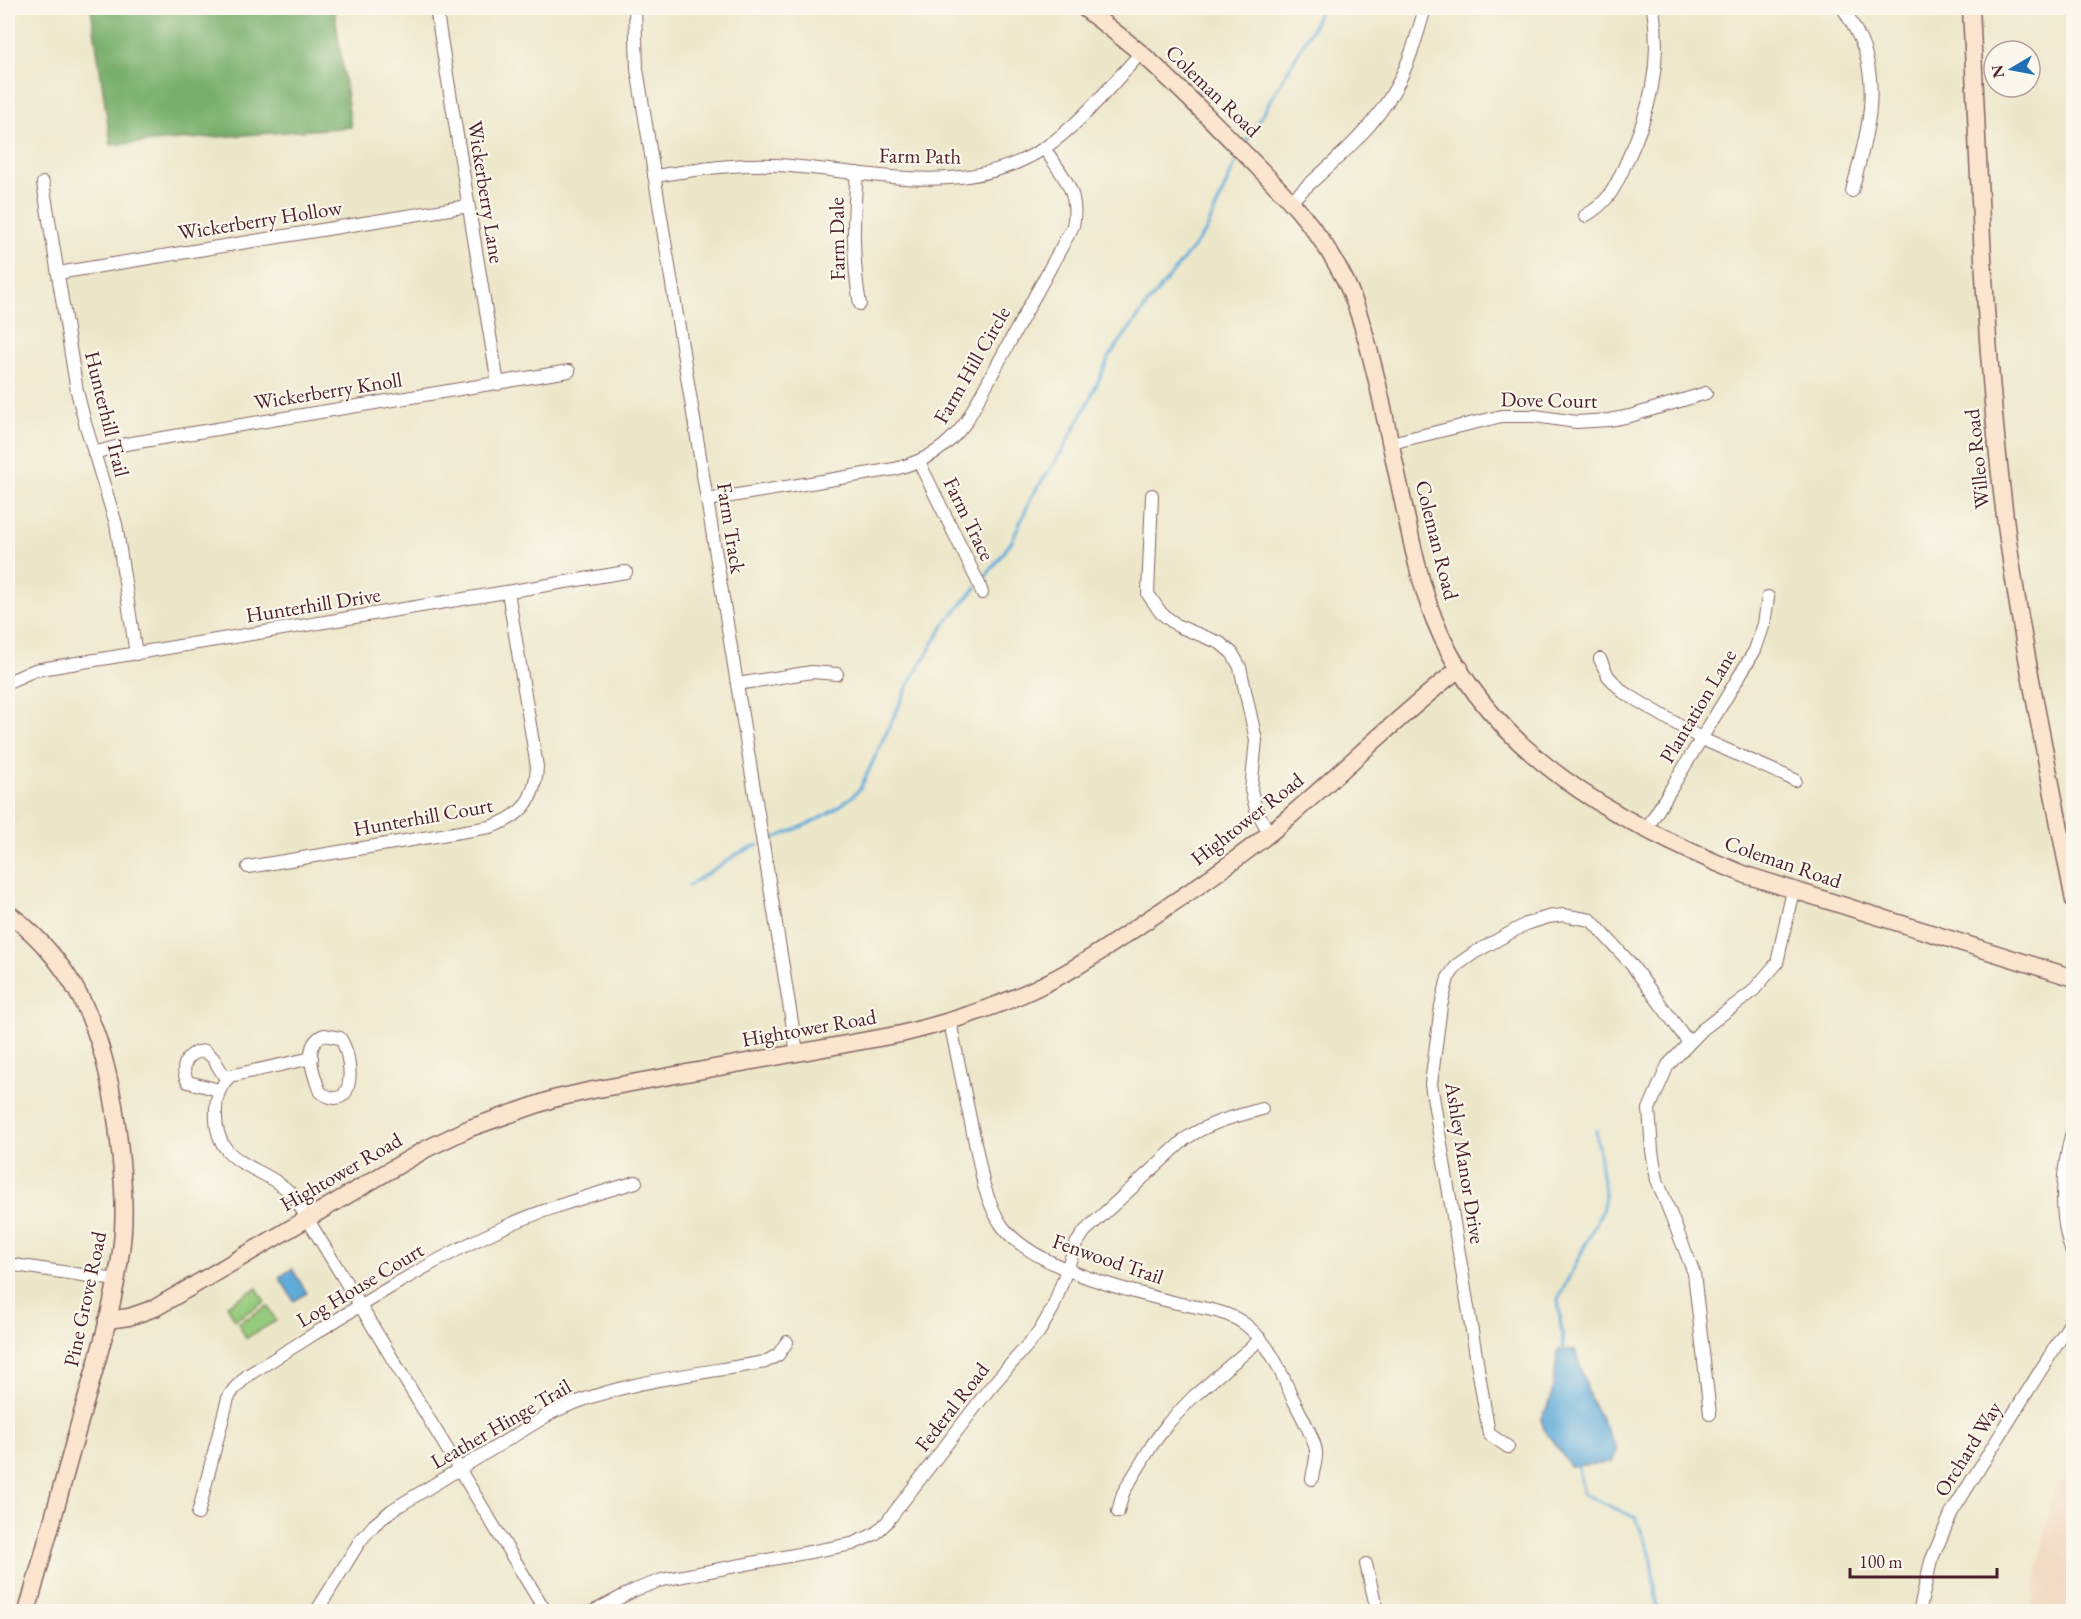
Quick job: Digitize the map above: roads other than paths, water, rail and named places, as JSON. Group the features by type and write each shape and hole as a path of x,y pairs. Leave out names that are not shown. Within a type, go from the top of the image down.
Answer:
{"street":[{"name":"Wickerberry Lane","path":"436,8 498,384"},
{"name":"Farm Track","path":"635,8 637,69 797,1053"},
{"name":"Coleman Road","path":"1084,8 1141,53 1175,84 1292,200 1332,257 1351,295 1371,354 1418,574 1435,621 1460,668 1493,715 1534,756 1576,787 1646,830 1696,855 1746,875 2073,978"},
{"path":"1292,200 1362,134 1381,111 1406,67 1425,8"},
{"path":"1585,216 1600,207 1611,194 1644,122 1656,73 1657,46 1653,8"},
{"path":"1844,8 1863,49 1871,86 1869,120 1852,191"},
{"name":"Willeo Road","path":"1971,8 1995,428 2008,539 2023,634 2073,900"},
{"name":"Farm Path","path":"654,176 714,166 748,164 927,180 963,178 1004,168 1044,148 1075,123 1141,53"},
{"name":"Farm Hill Circle","path":"707,500 895,469 919,462 945,446 966,422 1073,226 1076,210 1073,193 1044,148"},
{"name":"Farm Dale","path":"857,173 853,242 860,304"},
{"name":"Hunterhill Trail","path":"43,183 78,391 116,524 136,654"},
{"name":"Wickerberry Hollow","path":"58,273 468,206"},
{"name":"Wickerberry Knoll","path":"94,453 126,444 569,371"},
{"name":"Dove Court","path":"1391,443 1502,416 1535,416 1576,422 1630,416 1706,393"},
{"name":"Farm Trace","path":"919,462 980,584 982,593"},
{"path":"1152,495 1148,594 1161,613 1178,626 1220,643 1232,653 1240,667 1256,740 1251,790 1256,809 1269,833"},
{"name":"Hunterhill Drive","path":"8,682 34,670 626,572"},
{"name":"Hunterhill Court","path":"248,867 490,827 506,822 521,811 533,791 537,767 508,592"},
{"name":"Plantation Lane","path":"1646,830 1755,650 1764,624 1768,597"},
{"path":"1600,659 1608,676 1623,692 1702,738 1795,780"},
{"name":"Hightower Road","path":"107,1320 129,1317 154,1308 426,1149 516,1110 593,1090 901,1034 950,1022 1006,1002 1058,977 1205,881 1269,833 1460,668"},
{"path":"737,684 812,672 837,674"},
{"path":"1710,1414 1694,1273 1657,1180 1649,1109 1668,1065 1703,1029 1752,992 1777,963 1793,890"},
{"name":"Pine Grove Road","path":"8,913 38,939 70,979 98,1033 107,1065 117,1122 124,1189 122,1249 107,1320 27,1611"},
{"name":"Ashley Manor Drive","path":"1508,1447 1489,1434 1431,1084 1441,1006 1448,978 1457,965 1474,953 1526,924 1563,915 1592,920 1631,964 1689,1044"},
{"name":"Fenwood Trail","path":"950,1022 984,1186 992,1208 1004,1228 1020,1245 1067,1269 1130,1292 1224,1313 1244,1323 1262,1339 1275,1359 1317,1451 1312,1479"},
{"path":"324,1035 340,1038 345,1045 351,1079 349,1088 344,1094 336,1097 320,1092 312,1058 312,1046 316,1038 324,1035"},
{"path":"219,1090 188,1082 184,1075 185,1061 195,1052 205,1051 213,1058 226,1079"},
{"path":"312,1058 237,1073 226,1079 219,1090 216,1101 216,1125 220,1143 236,1158 284,1185 293,1195 546,1611"},
{"name":"Federal Road","path":"592,1611 662,1580 852,1544 875,1534 887,1522 989,1389 1039,1332 1053,1308 1076,1244 1085,1231 1185,1139 1215,1122 1262,1109"},
{"path":"2073,1125 2067,1145 2064,1176 2066,1234 2073,1257"},
{"name":"Log House Court","path":"198,1514 224,1408 234,1389 248,1375 441,1258 498,1229 565,1203 636,1182"},
{"path":"8,1264 116,1280"},
{"name":"Orchard Way","path":"1919,1611 1931,1561 1952,1512 2073,1317"},
{"path":"1118,1512 1123,1493 1169,1422 1194,1396 1262,1339"},
{"name":"Leather Hinge Trail","path":"316,1611 360,1541 374,1525 392,1510 553,1412 580,1400 615,1389 765,1362 778,1355 787,1342"},
{"path":"1366,1564 1379,1611"}],"water":[{"path":"292,1269 307,1293 294,1301 279,1277"},
{"path":"1558,1350 1575,1350 1590,1398 1617,1449 1612,1463 1570,1466 1544,1429 1541,1418 1551,1400"}],"waterway":[{"path":"1244,146 1313,27 1320,8"},
{"path":"983,580 1012,541 1032,496 1064,448 1110,355 1206,231 1238,157"},
{"path":"767,841 804,826 828,813 860,789 910,682 946,622 976,588"},
{"path":"688,886 739,853 758,845"},
{"path":"1564,1353 1558,1299 1602,1211 1605,1197 1596,1130"},
{"path":"1577,1464 1584,1494 1636,1518 1650,1553 1658,1612"}]}
